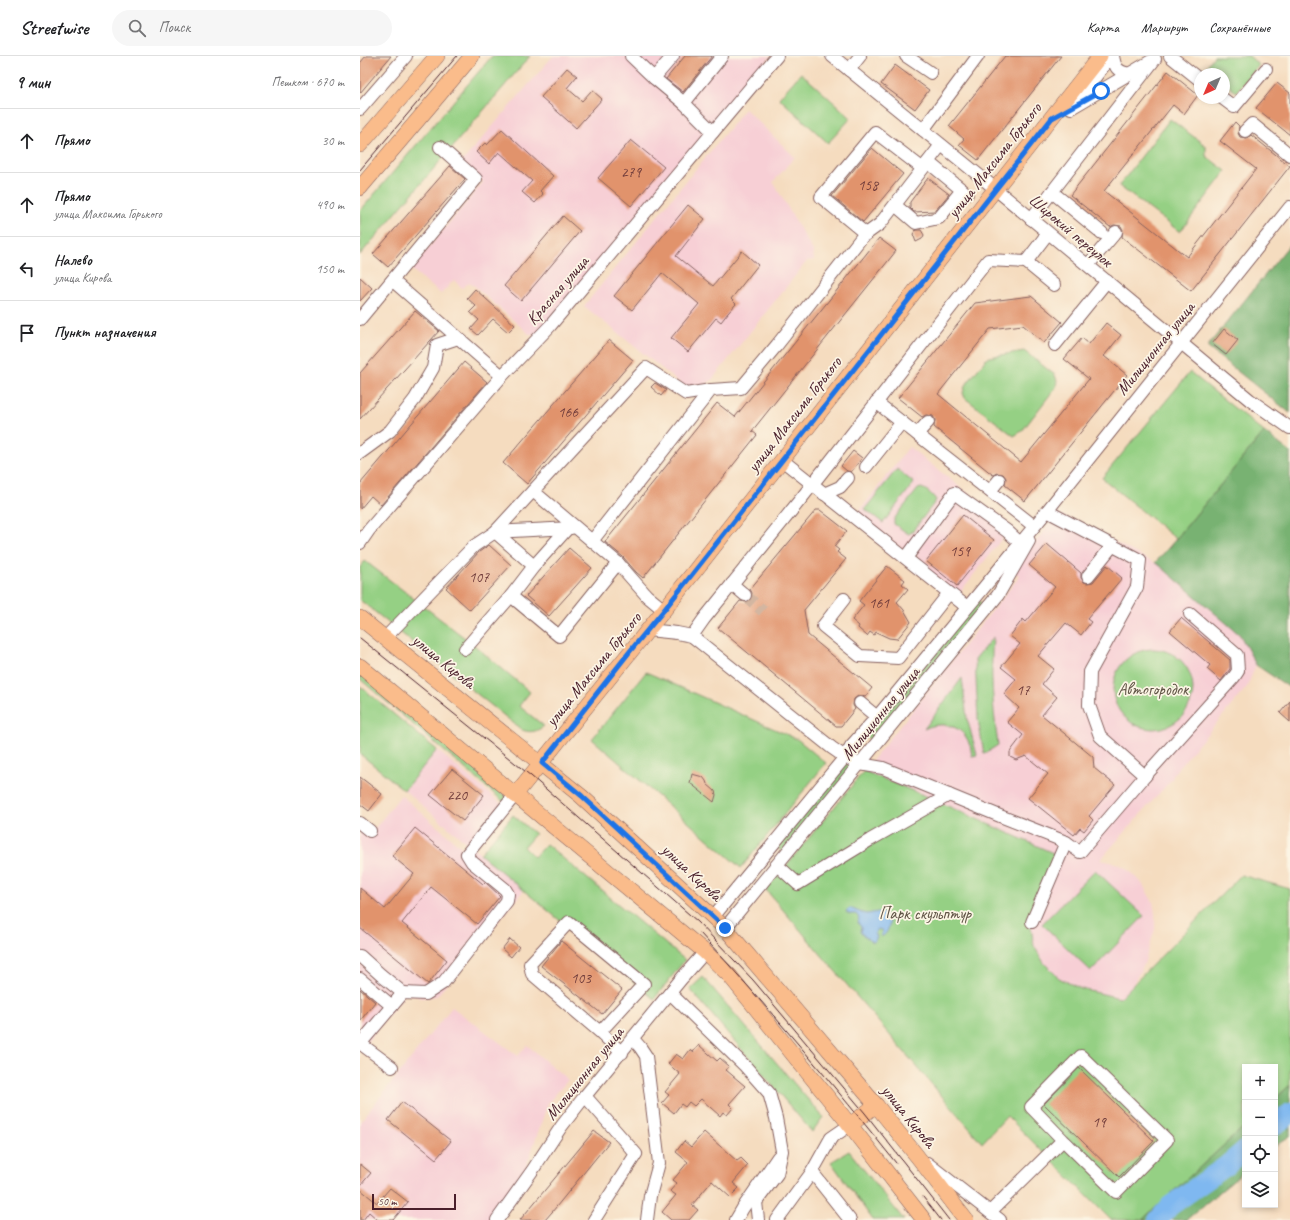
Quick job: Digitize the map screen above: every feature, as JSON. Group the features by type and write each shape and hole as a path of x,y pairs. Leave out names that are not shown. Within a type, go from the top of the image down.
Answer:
{"main road":[{"path":"360,145 436,56"},
{"path":"360,188 472,56"},
{"name":"улица Максима Горького","path":"515,795 664,610 1100,56"},
{"name":"улица Кирова","path":"360,618 582,796 725,928 876,1105 966,1220"},
{"path":"360,666 705,952 730,976 924,1220"},
{"path":"850,1125 876,1105"}],"street":[{"path":"360,109 406,56"},
{"path":"631,56 714,132"},
{"path":"654,78 673,56"},
{"path":"684,103 722,56"},
{"name":"Красная улица","path":"360,543 369,530 502,376 550,326 777,56"},
{"name":"Широкий переулок","path":"832,56 1182,342 1250,400 1290,428"},
{"path":"849,70 860,56"},
{"path":"906,56 931,74"},
{"path":"922,130 978,56"},
{"path":"1071,108 1112,56"},
{"path":"1112,56 1114,65 1119,71 1129,74"},
{"path":"1170,56 1194,75"},
{"path":"1052,118 1157,57"},
{"path":"1031,219 1157,57"},
{"path":"1230,104 1234,107 1266,69"},
{"path":"1245,131 1252,124 1290,155"},
{"path":"866,234 821,197 875,132 964,192 939,218 916,222 895,205"},
{"path":"385,638 474,546 494,532 646,368 686,394 711,390 741,388 777,345 862,237 880,224 942,145"},
{"path":"360,319 476,179 440,147"},
{"path":"1052,192 1102,233"},
{"name":"Милиционная улица","path":"713,917 845,757 852,746 1047,511 1290,207"},
{"path":"1088,265 1116,232"},
{"path":"1026,262 1048,233"},
{"path":"692,636 988,260 1026,262 1054,285"},
{"path":"393,280 502,376"},
{"path":"1055,345 1107,281"},
{"path":"360,453 390,431 415,399 433,368 437,346 458,338"},
{"path":"592,541 711,390"},
{"path":"876,402 1034,526"},
{"path":"866,467 902,422"},
{"path":"917,434 928,422"},
{"path":"782,460 967,607"},
{"path":"824,494 840,488 848,478"},
{"path":"990,491 999,480"},
{"path":"533,491 572,528 592,541 618,563 647,596 664,610"},
{"path":"906,558 954,493 1007,531 1020,543"},
{"path":"1047,511 1140,560 1137,587 1090,672 1088,705 1100,736 1145,776"},
{"name":"Милиционная улица","path":"725,928 998,595 1047,511"},
{"path":"494,532 572,528"},
{"path":"465,650 511,596 534,566 572,528"},
{"path":"494,532 534,566"},
{"path":"1088,576 1113,545"},
{"path":"511,596 559,636 618,563"},
{"path":"732,584 745,595"},
{"path":"844,599 823,626 860,656 898,658 949,593"},
{"path":"648,630 692,636 845,757 860,764 883,768 1066,842 1080,852 1238,671 1237,655 1190,614"},
{"path":"860,703 877,717"},
{"path":"360,956 403,993 426,994 443,983 506,901 508,894 505,889 472,862 466,854 515,795"},
{"path":"777,865 798,884 870,840 949,795"},
{"path":"360,823 370,831"},
{"path":"1032,922 1066,842"},
{"path":"600,1032 644,984 569,922 530,964 532,974 600,1032 622,1053"},
{"name":"Милиционная улица","path":"497,1220 585,1096 705,952"},
{"path":"360,979 392,1006"},
{"path":"392,1067 360,1044 403,993"},
{"path":"670,994 745,1066 769,1093 776,1118 782,1151 777,1174 756,1202 758,1220"},
{"path":"633,1039 646,1056 659,1164 650,1196 647,1220"},
{"path":"1081,1056 1167,1140 1116,1192 1063,1140 1031,1108 1081,1056"},
{"path":"585,1096 636,1154 594,1220"},
{"path":"777,1220 812,1172 830,1138 850,1125"},
{"path":"990,1212 1063,1140"},
{"path":"736,1220 742,1208 782,1151"},
{"path":"917,1156 1000,1220"},
{"path":"812,1172 850,1220"}],"shaded area":[{"path":"553,56 771,56 540,334 529,334 470,282 462,288 454,280 441,294 411,269 483,182 461,163"},
{"path":"745,109 795,157 773,182 813,251 814,260 807,261 711,381 705,385 685,387 584,306"},
{"path":"909,447 1011,527 961,591 954,591 918,562 916,553 908,547 901,548 857,514"},
{"path":"1058,513 1159,565 1240,635 1256,665 1247,687 1174,773 1172,779 1100,860 1115,863 1132,873 1141,882 1153,902 1155,914 1155,929 1144,964 1133,984 1120,998 1081,989 1059,978 1044,963 1034,946 1031,927 1053,853 923,795 864,771 1020,576 1013,571"},
{"path":"437,750 503,805 470,845 524,890 437,996 422,998 406,993 360,955 360,831 368,837 401,795 461,847 464,848 469,845 404,790"},
{"path":"360,963 402,998 360,1051"},
{"path":"452,1007 518,1056 527,1045 568,1080 548,1103 522,1179 492,1220 360,1220 360,1122"}],"green space":[{"path":"492,56 530,56 360,255 360,211"},
{"path":"1214,56 1249,56 1259,65 1236,92 1230,87 1230,68 1206,67"},
{"path":"801,73 851,118 828,143 779,98"},
{"path":"1170,119 1206,146 1206,156 1226,171 1180,232 1119,186"},
{"path":"1290,244 1290,413 1207,347"},
{"path":"1024,351 1055,375 1057,381 1056,387 1022,431 1014,436 965,398 963,393 965,386 986,359 989,357"},
{"path":"1190,372 1264,432 1176,539 1102,478"},
{"path":"1264,432 1290,452 1290,688 1256,665 1240,635 1155,563"},
{"path":"897,469 914,483 883,523 865,509"},
{"path":"921,488 929,492 936,500 909,534 894,524 894,519 918,489"},
{"path":"365,561 474,645 530,692 519,706 544,726 533,731 522,730 360,600 360,567"},
{"path":"977,600 985,606 873,742 866,736"},
{"path":"993,637 992,691 998,745 984,754 978,719 975,659"},
{"name":"Автогородок","path":"1153,649 1168,652 1181,661 1190,674 1193,689 1190,704 1181,717 1168,726 1153,729 1138,726 1125,717 1116,704 1113,689 1116,674 1125,661 1138,652"},
{"path":"360,670 442,739 508,798 504,802 360,679"},
{"path":"646,672 797,739 826,763 741,868 592,739"},
{"path":"962,678 967,718 977,755 972,756 970,745 966,737 956,728 937,725 924,729"},
{"path":"360,686 437,750 404,790 360,754"},
{"path":"844,762 852,768 783,852 775,846"},
{"name":"Парк скульптур","path":"864,771 923,795 1053,853 1056,864 1031,927 1034,946 1044,963 1059,978 1081,989 1120,998 1241,875 1290,889 1290,1085 1278,1096 1278,1064 1242,1064 1242,1129 1142,1220 1111,1220 1007,1116 982,1143 766,890"},
{"path":"513,815 535,834 524,847 534,857 546,844 685,960 654,999 480,854"},
{"path":"1095,870 1144,916 1091,971 1042,924"},
{"path":"703,977 823,1117 812,1132 690,989"},
{"path":"1290,1085 1290,1136 1278,1144 1278,1100 1278,1096"},
{"path":"1242,1129 1242,1173 1186,1220 1142,1220"},
{"path":"849,1151 904,1220 873,1220 831,1162"}],"water":[{"path":"850,908 866,914 879,912 883,913 889,922 888,930 883,936 881,936 883,931 878,929 875,933 877,937 874,942 870,941 860,932 861,927 858,923 857,915 846,912"}],"building":[{"path":"366,56 391,56 360,93 360,63"},
{"path":"685,56 712,56 683,92 666,79"},
{"path":"1005,56 1061,56 978,160 959,145 964,139 949,126"},
{"path":"895,65 929,90 915,109 881,84"},
{"path":"567,68 577,76 567,88 582,101 592,90 602,99 576,128 541,97"},
{"path":"1168,71 1194,92 1194,100 1184,114 1173,105 1104,191 1187,257 1256,169 1220,141 1235,122 1239,126 1238,133 1240,137 1247,138 1251,135 1290,166 1191,291 1122,237 1123,230 1121,226 1114,225 1110,227 1070,195"},
{"path":"1277,83 1290,93 1290,135 1256,108"},
{"path":"502,129 553,176 540,191 543,194 535,203 522,192 532,181 499,152 489,164 476,152 485,143 487,145"},
{"path":"631,140 664,167 631,206 598,178"},
{"path":"872,148 903,174 863,222 832,196"},
{"path":"450,166 465,179 388,267 373,254"},
{"path":"928,178 949,194 935,211 914,212 910,208 910,202"},
{"path":"688,205 705,219 676,256 713,286 742,251 758,265 731,299 736,304 721,322 716,318 688,352 671,338 699,304 662,273 632,310 614,296"},
{"path":"563,216 580,231 521,301 504,286"},
{"path":"916,230 921,230 924,235 922,239 916,242 913,234"},
{"path":"879,238 896,251 752,431 757,435 643,578 623,557 605,542 717,403 735,417"},
{"path":"360,277 372,288 360,301"},
{"path":"475,289 515,325 508,332 493,319 478,335 471,329 479,320 470,312 476,306 467,298"},
{"path":"1031,296 1062,322 1044,343 1023,325 990,329 938,394 1021,462 1089,379 1064,359 1082,338 1089,344 1106,323 1121,335 1104,356 1127,375 1025,501 1005,485 1006,478 1003,474 997,473 993,475 934,427 935,420 933,416 926,415 922,417 898,398 975,303"},
{"path":"415,311 439,331 360,419 360,373"},
{"path":"1224,329 1238,340 1226,355 1212,344"},
{"path":"609,340 633,360 527,484 503,463"},
{"path":"464,362 487,382 381,505 371,496 360,509 360,484"},
{"path":"655,383 666,390 661,396 651,387"},
{"path":"853,451 862,458 851,472 847,471 841,466"},
{"path":"816,510 820,510 847,531 834,546 839,550 837,552 846,559 804,610 808,635 872,688 865,697 858,696 854,699 853,705 855,709 841,726 836,726 718,628 740,601 747,602 751,600 752,593 750,589"},
{"path":"963,515 994,540 957,586 926,561"},
{"path":"1047,544 1081,573 1081,578 1084,582 1093,582 1107,565 1122,578 1087,619 1091,622 1081,635 1066,623 1038,656 1054,669 1042,684 1057,697 1042,715 1093,757 1094,768 1115,785 1089,816 1093,820 1084,831 1080,828 1074,835 1028,798 1048,774 1026,756 1016,760 1010,757 1010,752 1023,735 1007,722 1019,708 1004,694 1016,679 1001,667 1020,644 1010,636 1023,619 1026,622 1055,587 1029,565"},
{"path":"489,545 511,565 470,610 446,588 479,552"},
{"path":"569,548 592,568 549,616 526,596"},
{"path":"887,566 905,580 902,584 908,589 897,602 911,622 897,639 889,638 876,632 874,635 870,632 867,636 852,620 864,605 859,601"},
{"path":"1181,618 1230,660 1230,669 1221,681 1207,669 1210,665 1170,631"},
{"path":"1290,701 1290,722 1280,713"},
{"path":"452,769 484,795 463,821 430,795"},
{"path":"692,774 703,777 707,784 715,791 716,795 714,802 690,783"},
{"path":"360,777 382,794 369,811 360,804"},
{"path":"415,828 483,884 485,882 500,896 477,924 431,887 402,923 447,960 428,984 360,928 360,888 385,909 414,874 392,856"},
{"path":"510,939 519,947 511,957 502,949"},
{"path":"561,941 622,990 602,1014 541,966"},
{"path":"360,989 375,1002 360,1021"},
{"path":"699,1045 717,1061 720,1058 729,1066 726,1070 745,1086 729,1104 733,1108 727,1115 723,1112 720,1116 701,1099 694,1106 689,1102 685,1107 681,1104 674,1113 662,1103 669,1095 665,1092 680,1074 668,1064 676,1054 683,1059 690,1050 693,1052"},
{"path":"1079,1068 1154,1141 1119,1177 1044,1104"},
{"path":"402,1102 451,1141 436,1159 388,1120"},
{"path":"594,1131 609,1142 552,1212 545,1220 520,1220"},
{"path":"704,1132 737,1161 741,1158 748,1165 733,1183 739,1188 730,1197 712,1181 692,1205 698,1210 689,1220 671,1220 662,1212 676,1195 670,1191 677,1183 673,1180 688,1162 676,1152 684,1141 691,1147"},
{"path":"360,1164 371,1173 360,1186"},
{"path":"390,1188 408,1202 393,1220 378,1220 369,1212 363,1220 360,1220 360,1189 377,1203"}],"waterway":[{"path":"1278,1123 1290,1113"},
{"path":"1158,1220 1170,1206 1226,1166 1242,1153"}],"tunnel":[{"path":"745,595 763,611"}],"tram line":[{"path":"360,170 457,56"},
{"path":"360,638 531,776 698,922 753,980 865,1113 949,1220"},
{"path":"700,933 800,1046 896,1163"},
{"path":"923,1197 941,1220"}],"route":[{"path":"725,928 582,796 542,763 1052,118 1101,91"}]}
